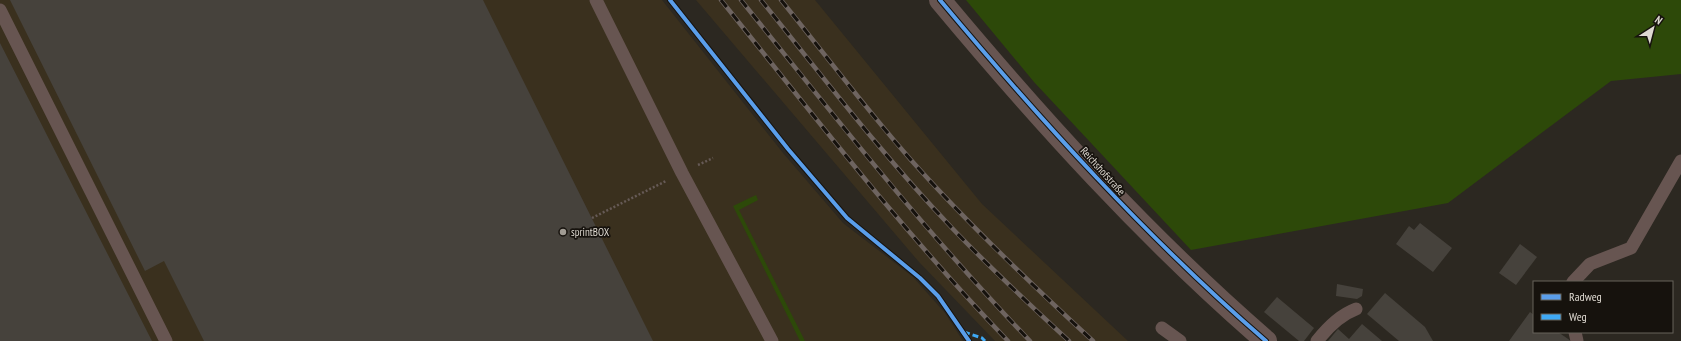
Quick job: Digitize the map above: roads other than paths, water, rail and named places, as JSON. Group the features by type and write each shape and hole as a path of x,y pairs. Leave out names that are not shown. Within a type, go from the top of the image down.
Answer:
{"street":[{"name":"Reichshofstraße","path":"940,0 988,57 1130,214 1196,279 1266,341"}],"lane":[{"path":"596,0 682,173 772,341"},
{"path":"0,10 166,341"},
{"path":"1574,281 1590,264 1631,248 1681,161"},
{"path":"1317,341 1324,332 1344,313 1356,309"},
{"path":"1162,328 1180,341"}],"railway":[{"path":"721,0 896,217 1008,341"},
{"path":"741,0 846,131 918,217 954,259 1030,341"},
{"path":"761,0 854,116 927,201 980,257 1069,341"},
{"path":"781,0 877,121 911,160 1000,253 1093,341"}],"place":[{"name":"sprintBOX","path":"563,232"}]}
